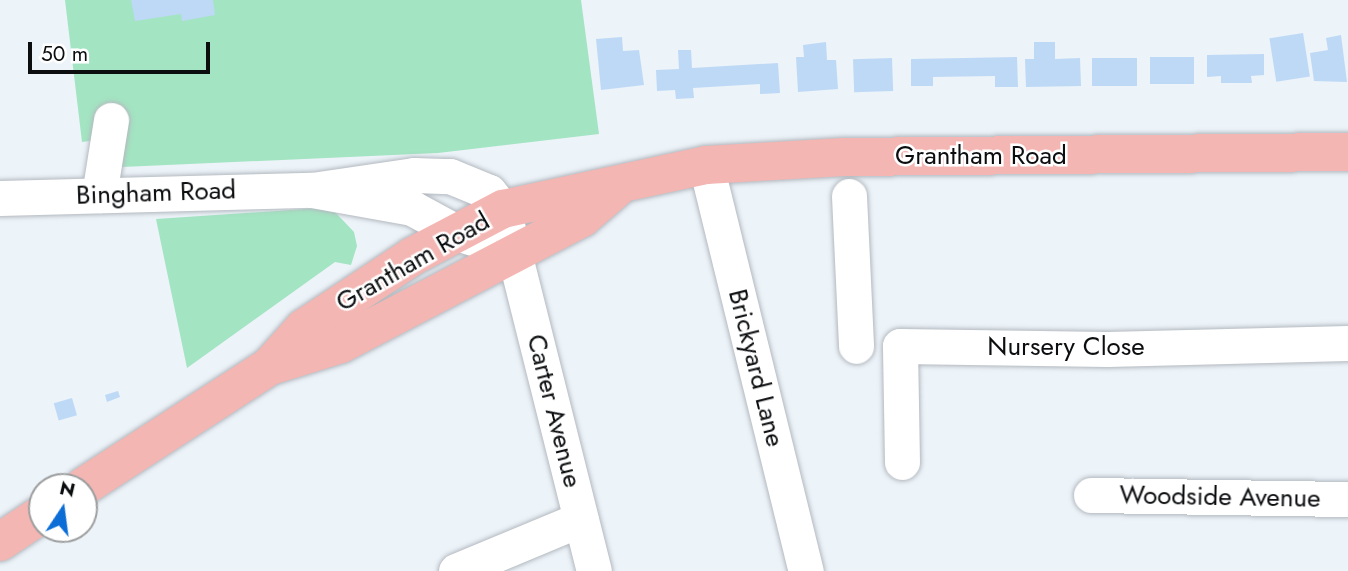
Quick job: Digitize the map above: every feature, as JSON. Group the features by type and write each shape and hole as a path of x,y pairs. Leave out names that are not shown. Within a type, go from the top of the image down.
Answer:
{"highway":[{"name":"Grantham Road","path":"98,477 270,366 304,328 405,261 503,209 618,187 706,165 844,157 1348,152"},
{"name":"Grantham Road","path":"270,366 341,344 514,251 582,218 618,187"},
{"path":"0,542 28,523"}],"street":[{"path":"99,195 111,120"},
{"name":"Brickyard Lane","path":"706,165 806,571"},
{"name":"Bingham Road","path":"0,198 313,190 414,175 450,176 489,192 503,209"},
{"name":"Bingham Road","path":"313,190 412,208 460,234 514,251"},
{"name":"Nursery Close","path":"849,196 848,346 1107,349 1348,343"},
{"name":"Carter Avenue","path":"503,209 594,571"},
{"path":"900,346 902,462"},
{"name":"Woodside Avenue","path":"1091,495 1348,499"},
{"path":"456,571 581,519"}],"green space":[{"path":"65,0 581,0 599,134 438,153 122,167 119,137 82,142"},
{"path":"319,208 334,211 354,232 357,246 351,265 335,262 187,368 156,219"}],"building":[{"path":"131,0 213,0 215,15 182,21 181,14 135,21"},
{"path":"1303,33 1310,76 1276,82 1269,38"},
{"path":"1341,35 1347,82 1314,81 1310,53 1328,50 1326,38"},
{"path":"622,37 623,51 639,50 644,85 601,90 596,39"},
{"path":"826,42 827,60 836,60 838,89 798,92 796,57 804,57 803,45"},
{"path":"1034,42 1055,42 1055,59 1080,58 1081,86 1026,87 1025,59 1034,59"},
{"path":"678,50 691,50 692,68 778,63 780,93 760,94 760,84 693,88 694,98 676,99 675,90 657,91 656,70 679,69"},
{"path":"1264,54 1264,75 1251,76 1252,83 1221,83 1221,76 1207,77 1207,55"},
{"path":"1017,57 1018,87 995,87 995,76 933,77 933,86 911,86 911,59"},
{"path":"1150,57 1194,57 1194,84 1150,84"},
{"path":"892,58 893,91 854,92 853,59"},
{"path":"1092,58 1137,58 1137,86 1092,86"},
{"path":"118,391 120,397 107,402 105,395"},
{"path":"72,398 77,415 59,421 54,403"}]}
